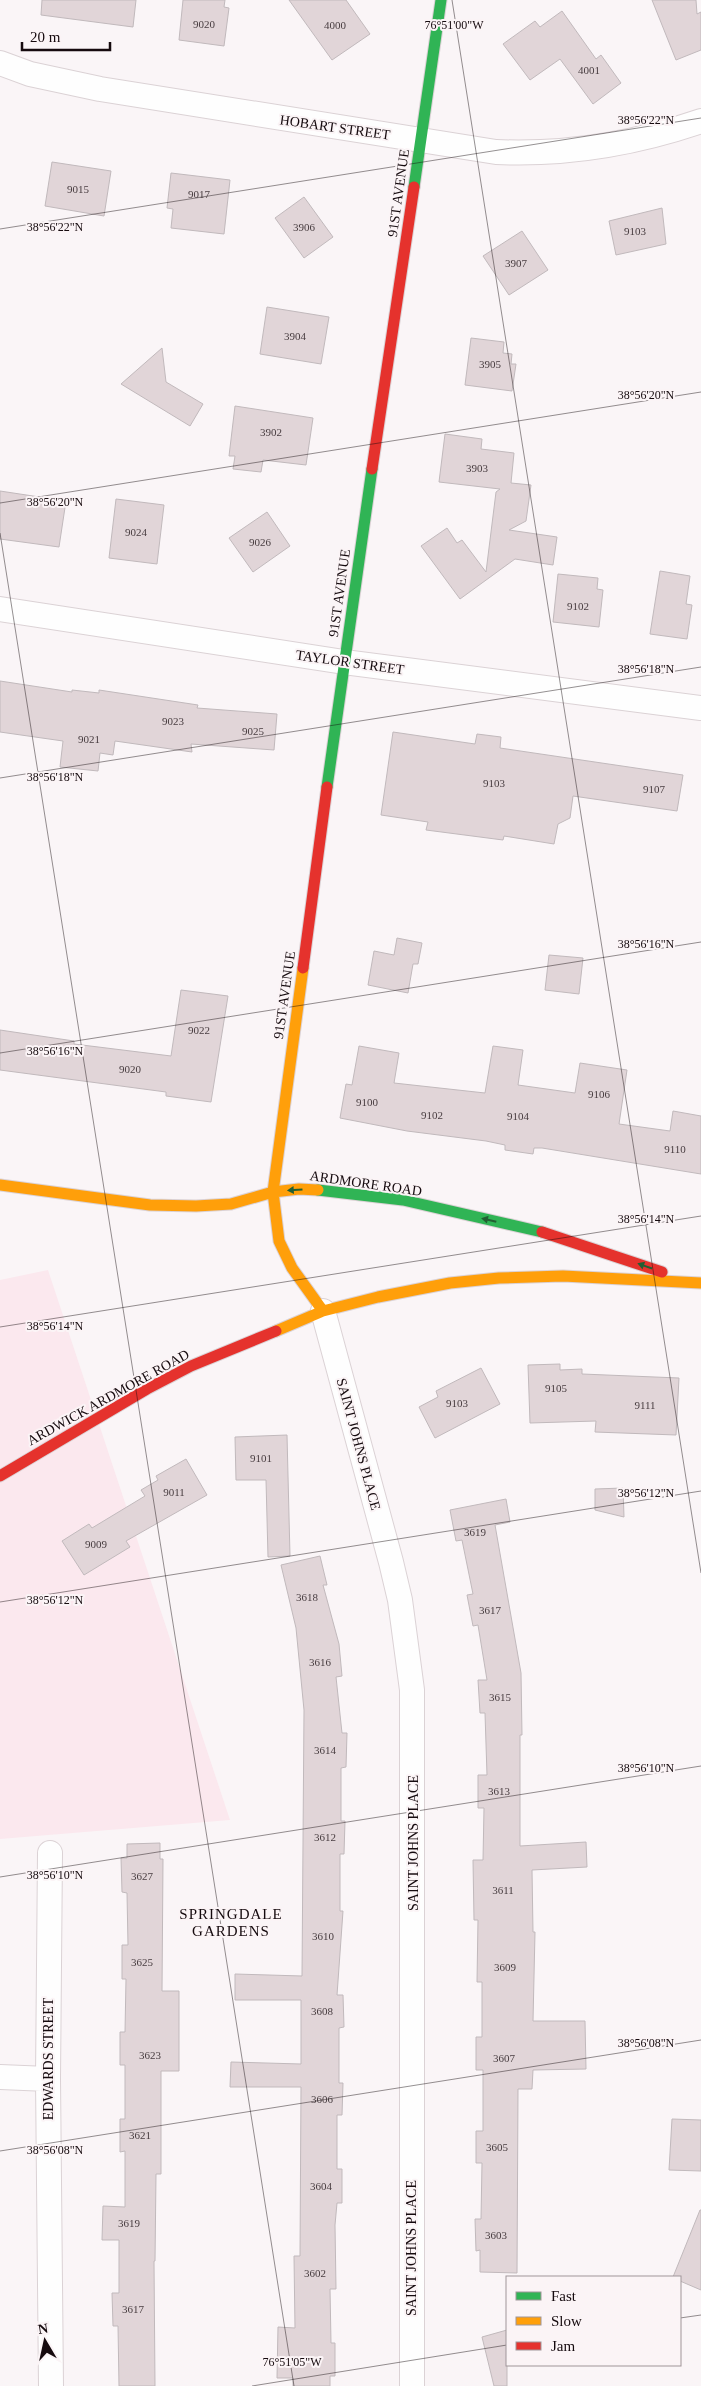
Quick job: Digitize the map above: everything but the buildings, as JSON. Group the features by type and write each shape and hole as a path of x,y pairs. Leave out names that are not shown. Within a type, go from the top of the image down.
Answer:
{"street":[{"name":"91ST AVENUE","path":"323,1311 292,1268 279,1241 273,1192 344,662 441,0"},
{"name":"HOBART STREET","path":"0,63 30,74 100,89 496,152 574,151 668,132 701,121"},
{"name":"TAYLOR STREET","path":"0,609 344,662 701,708"},
{"name":"ARDMORE ROAD","path":"0,1185 159,1206 231,1204 273,1192 322,1190 403,1200 550,1234 696,1282"},
{"name":"ARDWICK ARDMORE ROAD","path":"0,1476 147,1389 182,1371 323,1311 378,1297 450,1283 499,1278 563,1276 696,1282"},
{"name":"SAINT JOHNS PLACE","path":"323,1311 392,1562 400,1600 412,1690 412,2386"},
{"name":"EDWARDS STREET","path":"50,1853 48,2079 51,2386"},
{"path":"0,2077 48,2079"}],"shaded area":[{"path":"48,1270 230,1820 0,1839 0,1280"}],"traffic: fast":[{"path":"414,187 441,0"},
{"path":"327,787 372,469"},
{"path":"318,1190 403,1200 542,1232"}],"traffic: slow":[{"path":"303,968 273,1192 279,1241 292,1268 323,1311"},
{"path":"0,1185 150,1205 196,1206 231,1204 273,1192 299,1189 318,1190"},
{"path":"276,1331 323,1311 378,1297 450,1283 499,1278 563,1276 701,1283"}],"traffic: jam":[{"path":"372,469 414,187"},
{"path":"303,968 327,787"},
{"path":"542,1232 662,1272"},
{"path":"0,1476 147,1389 191,1366 276,1331"}],"district":[{"name":"SPRINGDALE GARDENS","path":"231,1922"}]}
